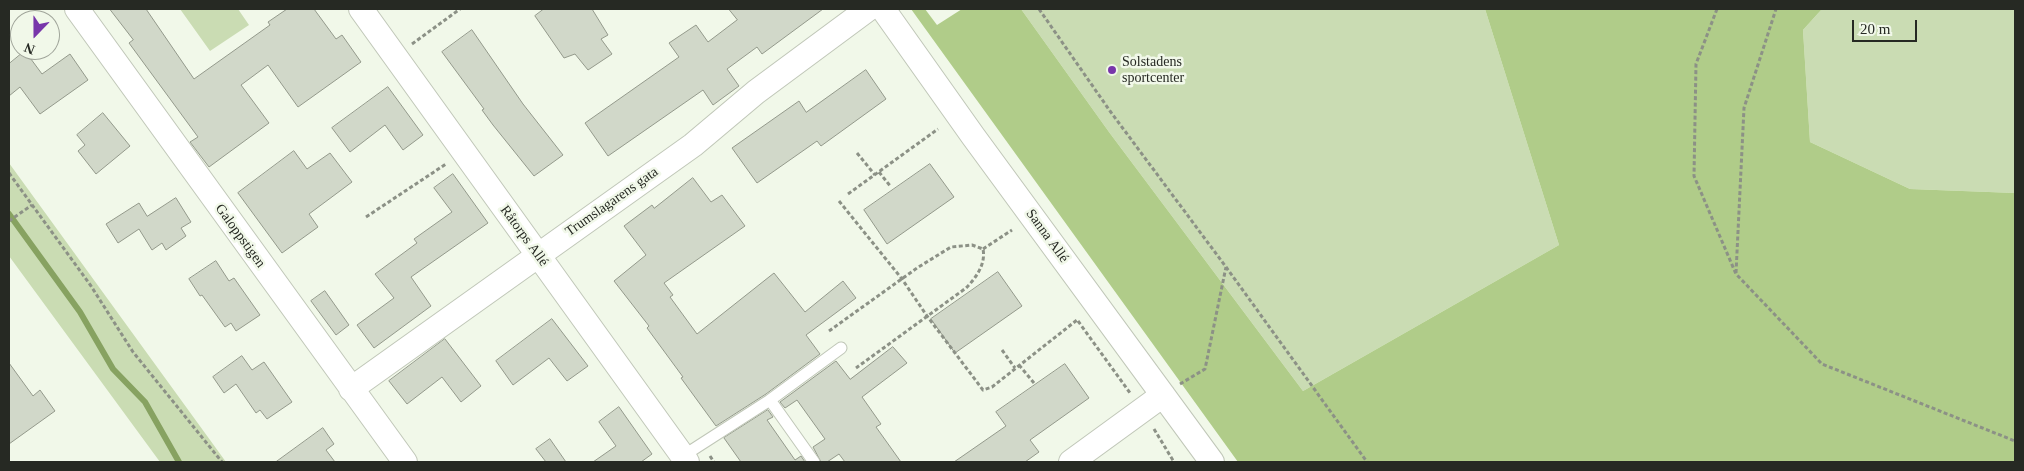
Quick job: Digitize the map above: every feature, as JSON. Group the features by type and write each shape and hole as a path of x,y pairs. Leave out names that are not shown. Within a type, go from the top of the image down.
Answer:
{"street":[{"name":"Galoppstigen","path":"78,9 405,462"},
{"name":"Råtorps Allé","path":"361,9 685,459"},
{"name":"Trumslagarens gata","path":"351,389 693,145 756,92 868,9"},
{"name":"Sanna Allé","path":"883,9 973,136 1212,462"},
{"path":"1071,462 1163,395"}],"lane":[{"path":"685,459 841,348"},
{"path":"770,400 814,462"}],"path":[{"path":"394,57 460,9"},
{"path":"1040,9 1110,111 1367,462"},
{"path":"1717,9 1696,64 1694,176 1736,274 1822,364 2015,441"},
{"path":"1736,274 1744,108 1776,9"},
{"path":"848,194 938,128"},
{"path":"366,217 463,152"},
{"path":"857,153 875,175"},
{"path":"879,172 891,187"},
{"path":"9,173 91,286 134,352 222,462"},
{"path":"840,201 902,279 927,316 983,390 992,386 1077,320"},
{"path":"9,221 32,205"},
{"path":"983,250 1012,230"},
{"path":"829,332 902,279 951,247 972,245 983,250"},
{"path":"856,368 966,288 974,280 983,260 983,250"},
{"path":"1163,395 1204,369 1226,267"},
{"path":"1002,350 1015,368"},
{"path":"1019,364 1034,383"}],"green space":[{"path":"180,9 238,9 249,25 210,51"},
{"path":"911,9 925,9 937,25 962,9 1021,9 1109,132 1303,391 1559,245 1485,9 1822,9 1803,30 1810,142 1910,189 2015,193 2015,462 1238,462"},
{"path":"1021,9 1485,9 1559,245 1303,391 1109,132"},
{"path":"1822,9 2015,9 2015,193 1910,189 1810,142 1803,30"},
{"path":"9,163 226,462 160,462 9,256"}],"building":[{"path":"110,9 146,9 194,79 270,25 268,22 287,9 314,9 336,39 342,35 361,62 298,107 268,65 241,85 269,123 209,167 190,142 198,137 129,43 133,40"},
{"path":"544,9 592,9 608,35 601,39 612,54 588,70 575,54 564,58 535,16"},
{"path":"729,9 823,9 762,54 757,47 727,69 739,86 713,105 703,90 608,156 585,123 679,57 669,43 696,25 708,42 737,20"},
{"path":"472,30 523,104 563,155 534,176 493,125 482,110 484,109 442,52"},
{"path":"70,54 88,80 40,114 20,87 9,96 9,64 14,60 32,60 42,74"},
{"path":"866,70 886,99 821,146 817,141 757,183 732,148 799,101 806,112"},
{"path":"388,87 423,135 403,150 385,125 350,152 332,128"},
{"path":"103,113 130,146 96,174 78,151 85,145 77,135"},
{"path":"294,151 307,169 330,153 352,182 309,214 318,227 282,253 238,193"},
{"path":"930,164 954,197 887,244 864,210"},
{"path":"453,174 488,223 411,277 431,306 374,348 357,325 394,298 375,274 417,243 414,239 452,212 434,188"},
{"path":"693,178 711,202 722,195 745,226 664,283 673,295 670,297 697,334 774,273 805,312 843,281 856,298 806,335 820,354 766,394 716,426 647,328 649,326 614,281 646,255 624,226 652,205 654,208"},
{"path":"176,198 191,222 181,228 186,236 166,250 162,243 152,250 139,229 118,243 106,224 139,203 147,216"},
{"path":"216,261 229,281 234,278 260,315 236,331 231,323 225,327 189,279"},
{"path":"998,272 1022,306 955,353 931,319"},
{"path":"325,291 349,325 336,335 311,301"},
{"path":"552,319 588,366 567,381 549,358 513,385 496,361"},
{"path":"445,339 481,386 461,402 442,377 407,404 389,381"},
{"path":"893,347 907,363 862,397 881,424 876,427 901,462 845,462 839,454 827,462 821,462 813,447 825,439 797,400 785,408 780,402 836,361 850,379"},
{"path":"242,356 252,370 264,362 292,402 267,419 260,410 256,413 236,384 224,393 213,377"},
{"path":"9,363 33,396 40,390 55,411 9,444"},
{"path":"1065,364 1089,398 1030,440 1039,452 1025,462 954,462 1006,426 996,412"},
{"path":"619,407 652,454 641,462 593,462 616,446 599,422"},
{"path":"768,410 773,417 767,420 795,460 801,456 805,462 741,462 724,438"},
{"path":"323,428 334,444 326,450 335,462 276,462"},
{"path":"550,439 566,462 546,462 536,449"}],"waterway":[{"path":"9,214 80,312 113,369 145,402 179,462"}],"place":[{"name":"Solstadens sportcenter","path":"1112,70"}]}
